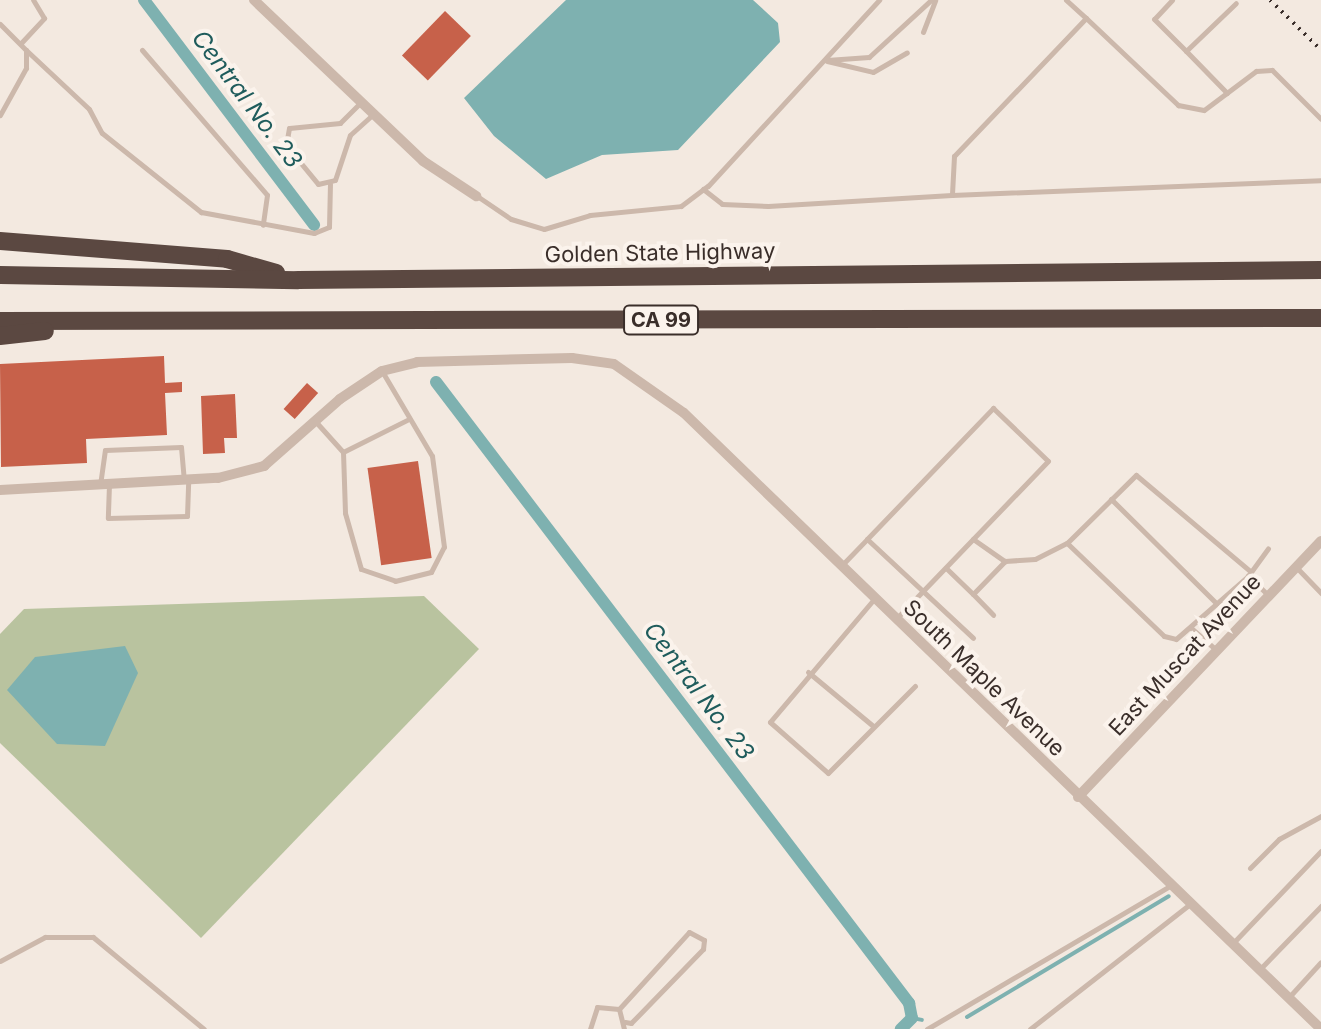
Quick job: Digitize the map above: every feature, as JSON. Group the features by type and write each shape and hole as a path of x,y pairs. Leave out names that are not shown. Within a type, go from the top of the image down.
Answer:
{"highway":[{"path":"0,241 227,259 298,280"},
{"name":"Golden State Highway","path":"0,275 298,280 1321,270"},
{"name":"CA 99","path":"0,321 1321,318"},
{"path":"0,336 141,321"}],"street":[{"path":"254,0 423,161 476,196"},
{"name":"South Maple Avenue","path":"382,371 417,362 572,358 614,364 684,413 1321,1029"},
{"path":"0,490 186,480 264,466 382,371"},
{"name":"East Muscat Avenue","path":"1078,797 1321,541"}],"lane":[{"path":"21,43 44,18 33,0"},
{"path":"476,196 511,219 544,229 590,215 681,206 703,189 879,0"},
{"path":"923,32 933,0"},
{"path":"826,60 869,57 933,0"},
{"path":"1066,0 1178,105 1204,110 1256,71 1272,70 1321,119"},
{"path":"1172,0 1154,19 1227,93"},
{"path":"1186,51 1236,3"},
{"path":"952,195 954,156 1086,18"},
{"path":"0,24 89,109 102,133 193,207 263,225 314,233 325,230 333,209 330,184 350,135 373,114"},
{"path":"0,115 26,68 26,50"},
{"path":"142,50 267,195 263,225"},
{"path":"826,60 873,72 907,52"},
{"path":"330,184 318,184 284,137 295,123 340,123 361,102"},
{"path":"703,189 722,204 768,206 1321,180"},
{"path":"315,422 343,452 345,513 361,569 395,581 431,572 444,547 432,456 382,371"},
{"path":"841,566 993,408 1048,461 895,619"},
{"path":"343,452 409,419"},
{"path":"181,447 186,480 187,516 108,518 104,484 105,450 181,447"},
{"path":"973,539 1005,561 1035,559 1067,543 1111,499 1140,476 1248,573 1269,596"},
{"path":"1111,499 1215,602"},
{"path":"867,539 973,638"},
{"path":"1067,543 1164,636 1176,639 1248,573 1268,548"},
{"path":"973,594 1005,561"},
{"path":"946,567 993,615"},
{"path":"1296,567 1321,593"},
{"path":"874,599 808,672 770,722 828,773 915,686"},
{"path":"1191,628 1217,651"},
{"path":"808,672 873,726"},
{"path":"1250,868 1279,839 1321,816"},
{"path":"1232,944 1321,851"},
{"path":"927,1029 1170,886"},
{"path":"1030,1029 1190,904"},
{"path":"1259,970 1321,906"},
{"path":"689,932 704,940 703,949 642,1013 624,1026 619,1009 689,932"},
{"path":"0,961 45,937 93,937 204,1029"},
{"path":"1288,997 1321,962"},
{"path":"590,1029 597,1007 619,1009"}],"green space":[{"path":"424,596 479,649 201,938 0,743 0,634 24,609"}],"water":[{"path":"566,0 753,0 778,23 780,42 678,150 602,155 546,179 494,136 464,98"},
{"path":"125,646 138,673 105,746 57,744 7,690 35,657"}],"building":[{"path":"445,11 471,36 428,81 402,56"},
{"path":"164,356 165,383 182,382 182,392 165,393 167,435 86,439 87,463 1,467 0,364"},
{"path":"307,383 318,393 295,419 284,409"},
{"path":"235,394 237,438 224,438 225,453 203,454 201,396"},
{"path":"418,461 432,558 381,565 367,468"}],"waterway":[{"name":"Central No. 23","path":"144,0 314,225"},
{"name":"Central No. 23","path":"436,382 909,1003 912,1018 901,1029"},
{"path":"967,1017 1169,896"},
{"path":"912,1018 922,1020"}],"railway":[{"path":"1270,0 1321,50"}]}
